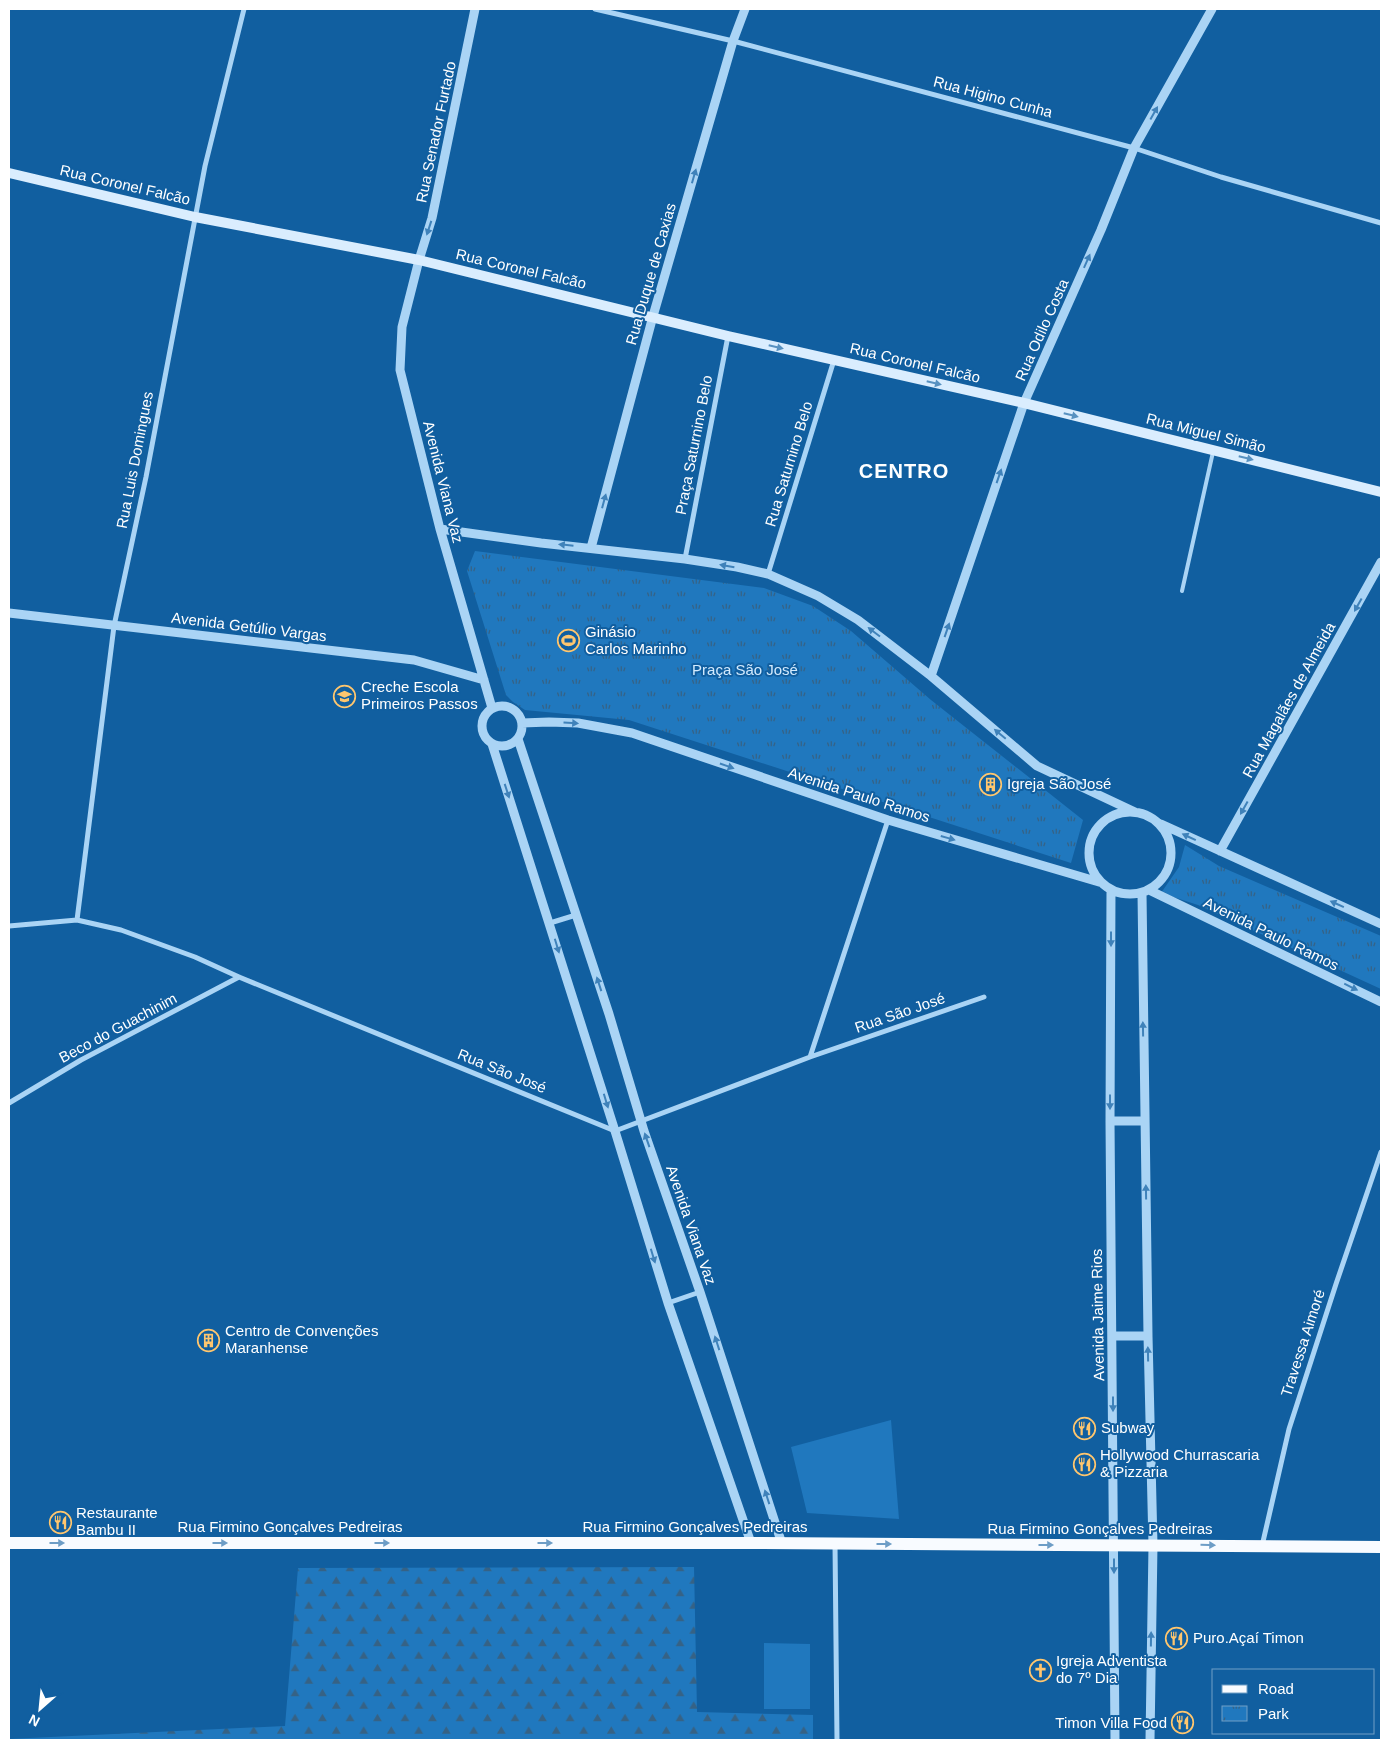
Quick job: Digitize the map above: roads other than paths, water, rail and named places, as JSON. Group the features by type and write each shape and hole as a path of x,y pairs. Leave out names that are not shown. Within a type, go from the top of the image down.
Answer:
{"main road":[{"name":"Rua Coronel Falcão","path":"9,173 195,217 419,260 653,316 728,336 1024,403"},
{"name":"Rua Miguel Simão","path":"1024,403 1381,492"},
{"name":"Rua Firmino Gonçalves Pedreiras","path":"9,1543 751,1543 1381,1547"}],"street":[{"name":"Rua Luis Domingues","path":"77,920 114,626 146,477 205,166 244,9"},
{"name":"Rua Senador Furtado","path":"419,260 432,218 475,9"},
{"name":"Rua Higino Cunha","path":"595,9 734,42 1134,148 1221,176 1381,223"},
{"name":"Rua Duque de Caxias","path":"591,548 653,316 745,9"},
{"name":"Rua Odilo Costa","path":"931,676 1024,403 1101,230 1134,148 1212,9"},
{"name":"Avenida Viana Vaz","path":"419,260 402,327 400,370 440,529 492,708"},
{"name":"Praça Saturnino Belo","path":"685,559 728,336"},
{"name":"Rua Saturnino Belo","path":"768,574 834,360"},
{"path":"440,529 685,559 768,574 818,596 858,620 931,676 1037,766 1381,924"},
{"name":"Rua Magalães de Almeida","path":"1220,851 1381,562"},
{"name":"Avenida Getúlio Vargas","path":"9,613 414,660 484,680"},
{"path":"498,706 511,708 520,717 522,723 518,739 513,744 499,747 492,744 484,736 481,723 492,708 498,706"},
{"name":"Avenida Paulo Ramos","path":"522,723 578,723 632,733 888,820 1099,882"},
{"name":"Avenida Viana Vaz","path":"518,739 577,915 641,1121 700,1292 782,1544"},
{"path":"492,744 550,923 668,1303 751,1543"},
{"path":"1135,812 1125,812 1107,818 1092,834 1088,846 1088,859 1092,871 1099,882 1111,890 1131,895 1145,892 1164,877 1171,858 1169,839 1157,822"},
{"path":"810,1057 888,820"},
{"name":"Avenida Jaime Rios","path":"1111,890 1110,1121 1115,1740"},
{"path":"1145,892 1145,1121 1153,1545 1150,1740"},
{"name":"Avenida Paulo Ramos","path":"1145,892 1381,1002"},
{"path":"550,923 577,915"},
{"name":"Rua São José","path":"9,926 77,920 121,930 195,957 615,1131 810,1057 984,997"},
{"name":"Beco do Guachinim","path":"9,1103 81,1060 240,977"},
{"path":"1110,1121 1145,1121"},
{"name":"Travessa Aimoré","path":"1262,1546 1289,1429 1381,1152"},
{"path":"668,1303 700,1292"},
{"path":"1112,1336 1148,1336"},
{"path":"835,1544 837,1740"}],"lane":[{"path":"1182,591 1214,450"}],"place":[{"name":"Ginásio Carlos Marinho","path":"569,641"},
{"name":"Creche Escola Primeiros Passos","path":"345,696"},
{"name":"Igreja São José","path":"991,784"},
{"name":"Centro de Convenções Maranhense","path":"209,1340"},
{"name":"Subway","path":"1085,1428"},
{"name":"Hollywood Churrascaria & Pizzaria","path":"1084,1464"},
{"name":"Restaurante Bambu II","path":"60,1522"},
{"name":"Puro.Açaí Timon","path":"1177,1638"},
{"name":"Igreja Adventista do 7º Dia","path":"1040,1670"},
{"name":"Timon Villa Food","path":"1183,1723"}],"district":[{"name":"CENTRO","path":"904,471"}],"park label":[{"name":"Praça São José","path":"745,670"}]}
